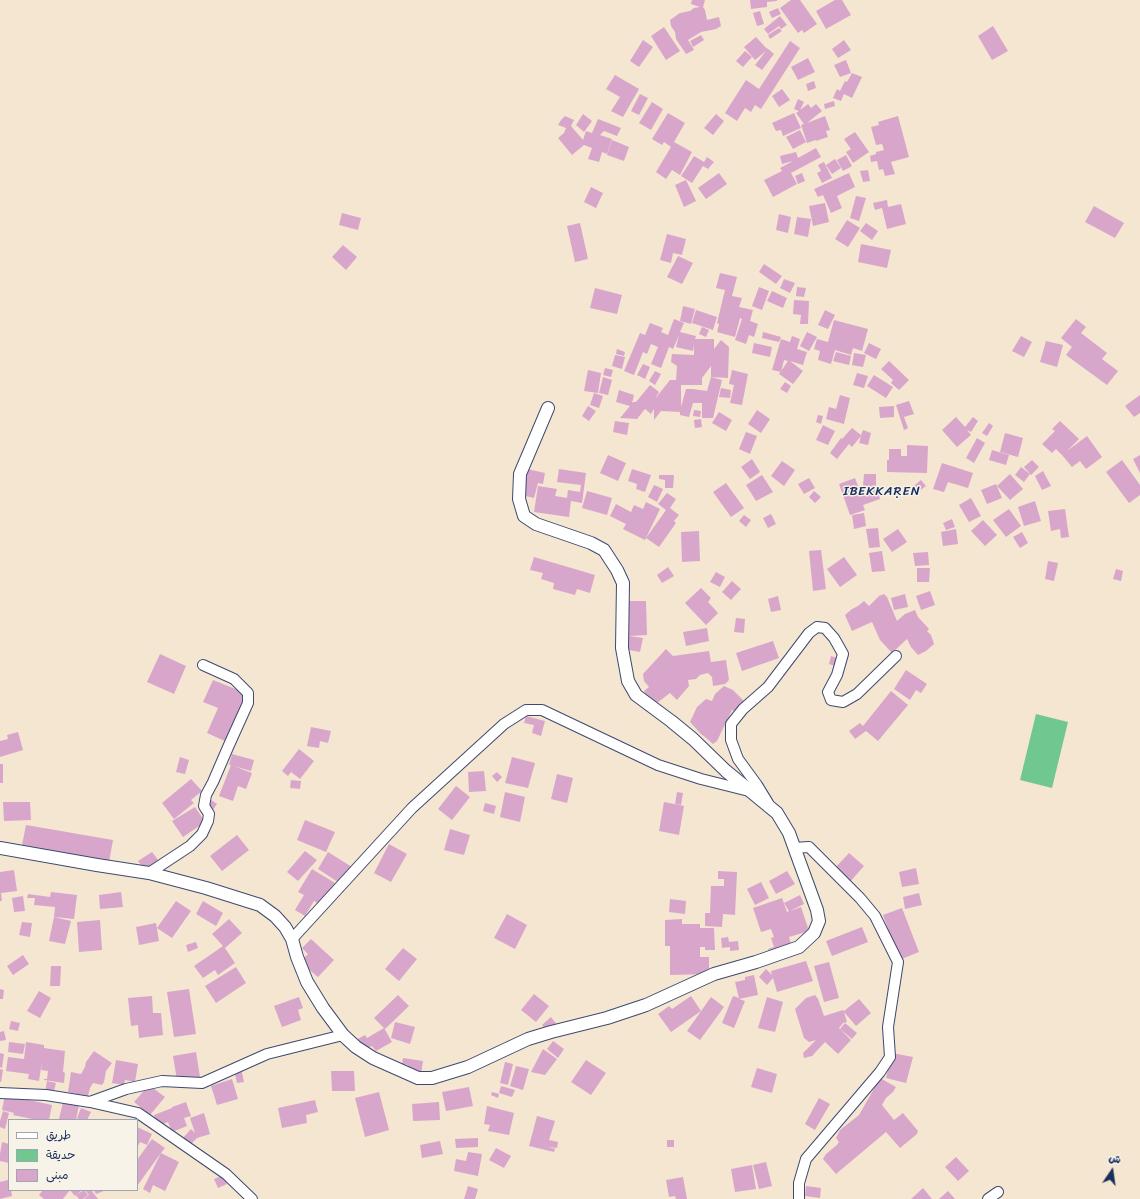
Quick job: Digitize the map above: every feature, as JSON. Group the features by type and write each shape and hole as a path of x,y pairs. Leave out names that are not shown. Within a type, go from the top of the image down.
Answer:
{"street":[{"path":"0,848 149,873 206,888 260,905 275,916 285,927 292,939 297,958 307,982 323,1008 343,1035 356,1047 373,1058 418,1078 432,1078 468,1067 528,1039 607,1018 646,1005 714,974 756,962 799,947 814,933 819,921 817,910 789,833 777,813 726,771 693,739 636,695 628,681 622,648 623,584 617,570 604,550 591,543 536,524 524,516 520,499 520,474 548,408"},
{"path":"771,808 757,785 738,759 731,740 731,724 743,709 768,687 809,633 816,627 825,628 834,638 843,654 837,675 828,692 831,700 843,702 857,694 896,656"},
{"path":"149,873 190,846 202,834 208,821 209,814 204,806 206,795 214,782 229,744 248,703 248,693 234,679 203,665"},
{"path":"292,939 412,808 504,724 526,710 542,710 658,765 701,779 750,791"},
{"path":"794,848 809,847 860,898 875,916 898,962 888,1027 890,1058 806,1159 799,1183 799,1199"},
{"path":"90,1102 126,1089 162,1081 202,1083 267,1054 343,1035"},
{"path":"0,1093 46,1095 90,1102 138,1113 226,1174 252,1199"},
{"path":"988,1199 998,1192"}],"green space":[{"path":"1036,714 1068,722 1052,788 1020,780"}],"building":[{"path":"692,0 705,0 703,7 707,20 719,17 721,26 716,29 701,32 688,40 694,50 686,54 676,39 670,20 680,13 700,7 691,4"},
{"path":"750,0 777,1 767,2 767,7 751,9"},
{"path":"791,0 800,0 817,24 804,33 802,30 798,33 780,8"},
{"path":"835,0 842,0 851,15 826,29 816,11"},
{"path":"778,8 781,14 772,18 769,12"},
{"path":"760,11 764,24 757,26 753,13"},
{"path":"780,16 787,25 781,29 779,26 768,34 764,29"},
{"path":"993,26 1008,51 992,60 978,36"},
{"path":"664,27 680,51 666,60 651,36"},
{"path":"779,28 782,31 770,39 768,35"},
{"path":"701,35 704,40 693,47 690,41"},
{"path":"756,37 774,54 762,70 755,65 766,51 755,60 744,47"},
{"path":"643,40 653,47 639,67 630,61"},
{"path":"844,40 851,50 838,58 832,49"},
{"path":"790,41 800,48 761,109 755,105 751,112 745,108 737,121 725,113 746,80 759,89"},
{"path":"745,51 752,57 743,67 736,61"},
{"path":"808,58 815,72 798,80 791,67"},
{"path":"846,60 851,73 840,77 834,65"},
{"path":"852,73 862,77 852,98 844,94 841,101 833,98 837,89 840,91 845,81 847,82"},
{"path":"615,75 639,89 623,117 611,111 620,97 606,89"},
{"path":"814,81 816,88 808,91 806,84"},
{"path":"782,89 790,100 779,107 772,96"},
{"path":"640,94 648,98 639,115 631,111"},
{"path":"798,99 804,102 800,110 808,104 811,108 816,104 822,111 807,123 825,116 830,130 826,131 828,137 807,143 801,125 804,124 796,113 799,111 794,109"},
{"path":"834,101 835,106 825,109 824,104"},
{"path":"652,102 663,109 651,130 639,123"},
{"path":"668,113 685,123 674,142 692,152 680,175 672,170 666,179 656,172 671,147 664,142 662,145 652,139"},
{"path":"794,113 801,128 783,136 781,130 776,131 772,123"},
{"path":"583,114 592,121 584,132 576,125"},
{"path":"716,114 724,121 713,135 704,128"},
{"path":"565,116 574,120 571,126 583,140 586,131 592,133 598,119 621,128 617,136 604,131 600,135 612,139 607,154 602,152 599,162 588,159 592,148 584,145 572,155 558,138 564,133 566,128 558,125"},
{"path":"898,116 909,157 891,162 895,174 885,176 883,169 879,170 877,161 871,162 870,156 876,154 876,152 884,150 882,144 876,145 871,127 879,125 878,122"},
{"path":"800,130 806,142 793,149 786,137"},
{"path":"855,132 869,152 853,163 846,152 851,149 844,139"},
{"path":"612,140 629,147 624,161 607,155"},
{"path":"816,148 821,157 791,173 797,184 773,197 764,180 782,171 780,168 793,161 782,164 780,156 796,152 798,158"},
{"path":"846,155 852,166 843,171 837,160"},
{"path":"694,156 704,162 707,157 714,162 708,169 703,166 692,183 681,176"},
{"path":"835,159 841,168 832,174 826,165"},
{"path":"824,162 832,178 822,183 817,173 821,171 818,165"},
{"path":"868,170 870,181 863,182 860,171"},
{"path":"719,173 727,184 706,199 698,188"},
{"path":"802,173 805,181 798,184 795,176"},
{"path":"849,173 855,187 837,196 842,208 831,213 823,195 818,197 814,189"},
{"path":"686,180 696,201 684,207 675,185"},
{"path":"591,187 603,193 596,208 584,202"},
{"path":"856,196 866,198 859,221 850,218"},
{"path":"887,200 888,207 901,204 906,224 887,229 882,208 875,210 873,203"},
{"path":"825,203 829,222 813,226 809,206"},
{"path":"1094,206 1124,223 1115,238 1085,222"},
{"path":"342,213 361,218 358,230 339,225"},
{"path":"779,214 791,217 788,233 776,230"},
{"path":"797,217 811,219 808,237 794,234"},
{"path":"847,220 860,228 848,247 835,239"},
{"path":"580,223 588,259 575,262 567,226"},
{"path":"866,223 878,231 872,240 860,231"},
{"path":"667,234 686,239 682,255 673,253 671,263 660,260"},
{"path":"861,244 891,250 887,268 858,262"},
{"path":"343,245 357,257 346,270 332,257"},
{"path":"678,256 693,263 682,284 667,277"},
{"path":"764,264 782,276 776,284 759,272"},
{"path":"720,273 737,277 732,296 742,298 739,307 753,310 750,321 758,324 754,337 749,335 746,344 735,340 742,319 740,318 735,337 717,332 719,324 717,323 725,290 716,288"},
{"path":"784,279 795,283 790,293 780,288"},
{"path":"759,287 769,291 762,310 752,306"},
{"path":"797,287 806,288 804,297 796,296"},
{"path":"595,288 622,295 617,314 590,308"},
{"path":"772,291 787,298 783,308 767,301"},
{"path":"794,300 809,301 808,324 800,324 801,315 793,314"},
{"path":"683,306 695,309 691,324 680,321"},
{"path":"696,310 717,317 713,330 692,323"},
{"path":"825,310 835,315 828,329 818,325"},
{"path":"674,319 684,323 680,332 696,336 695,339 714,339 714,349 721,340 729,347 728,378 711,377 722,380 713,418 702,418 702,403 693,403 689,417 680,415 680,412 661,411 654,420 654,409 651,414 645,409 637,419 620,418 630,406 616,402 619,390 634,395 632,403 636,402 650,385 659,392 655,399 670,380 676,380 677,366 671,362 672,354 694,355 694,344 693,351 676,347 679,335 673,349 669,347 661,368 651,364 658,347 651,344 647,354 643,352 634,375 624,371 640,333 645,335 650,323 663,328 661,332 668,335","holes":["711,366 711,377 707,391 686,389 681,407 681,385 702,385 702,378"]},
{"path":"1076,319 1086,327 1081,333 1107,353 1102,359 1118,371 1107,385 1066,355 1072,347 1061,338"},
{"path":"834,320 868,329 862,351 853,348 851,355 835,350 831,364 818,360 820,351 814,349 817,339 828,342"},
{"path":"702,327 709,330 706,337 699,334"},
{"path":"763,332 781,337 779,342 762,338"},
{"path":"807,332 817,337 809,351 800,346"},
{"path":"792,336 800,339 797,349 807,352 803,365 790,361 803,371 793,384 779,374 780,372 772,370 781,339 790,342","holes":["784,360 788,361 781,371"]},
{"path":"1021,336 1032,342 1024,357 1012,351"},
{"path":"1046,341 1063,345 1057,367 1040,362"},
{"path":"754,343 772,347 770,357 752,353"},
{"path":"869,343 881,349 876,359 864,353"},
{"path":"617,349 625,352 624,356 616,354"},
{"path":"836,352 851,356 849,365 833,361"},
{"path":"854,353 866,355 863,367 852,365"},
{"path":"615,355 625,357 622,369 612,366"},
{"path":"889,361 909,380 899,390 891,383 893,380 881,369"},
{"path":"643,364 650,367 645,379 637,375"},
{"path":"605,368 613,370 611,377 603,375"},
{"path":"588,370 601,373 598,393 584,391"},
{"path":"732,370 748,374 742,405 730,403 734,385 729,384"},
{"path":"655,371 661,374 655,385 649,381"},
{"path":"857,373 868,376 864,388 853,385"},
{"path":"874,375 893,387 886,398 867,386"},
{"path":"603,377 612,380 608,395 599,393"},
{"path":"785,382 791,386 787,393 780,389"},
{"path":"721,388 731,390 730,398 719,397"},
{"path":"594,393 603,396 599,408 590,405"},
{"path":"840,395 850,398 844,424 826,419 829,407 836,409"},
{"path":"1140,395 1140,413 1134,417 1125,406"},
{"path":"909,401 914,414 904,417 908,428 904,430 896,405"},
{"path":"588,406 596,411 589,421 582,416"},
{"path":"894,406 894,417 880,418 879,407"},
{"path":"694,410 701,411 700,417 693,416"},
{"path":"757,410 770,419 761,433 748,424"},
{"path":"719,412 732,420 726,431 712,423"},
{"path":"818,415 823,416 821,424 816,422"},
{"path":"956,417 965,427 973,417 978,421 971,432 967,430 971,435 957,447 942,430"},
{"path":"701,419 702,427 695,428 694,420"},
{"path":"615,421 629,423 627,435 613,432"},
{"path":"1060,421 1079,439 1067,451 1087,436 1102,457 1086,469 1080,461 1072,467 1056,449 1052,453 1042,444 1055,431 1052,429"},
{"path":"989,423 993,426 987,436 982,433"},
{"path":"823,425 835,431 828,445 816,440"},
{"path":"852,428 861,435 863,430 871,433 868,445 859,443 861,436 852,447 849,444 837,459 830,453 841,438 842,439"},
{"path":"746,432 757,436 750,454 739,449"},
{"path":"1005,433 1023,438 1018,457 1000,452"},
{"path":"977,438 985,443 974,463 966,458"},
{"path":"907,445 928,446 927,473 887,472 889,449 901,449 901,456 907,456"},
{"path":"992,450 1009,455 1006,465 989,460"},
{"path":"608,455 626,463 618,481 600,473"},
{"path":"1140,455 1140,473 1133,459"},
{"path":"752,459 760,472 750,479 741,467"},
{"path":"1032,460 1039,467 1031,475 1024,467"},
{"path":"1122,460 1140,485 1140,495 1129,503 1106,472"},
{"path":"782,461 795,470 784,486 771,476"},
{"path":"942,463 973,473 968,488 948,482 944,492 933,489"},
{"path":"1021,467 1030,474 1024,482 1015,475"},
{"path":"527,469 545,473 543,484 538,483 534,498 521,495"},
{"path":"559,469 586,473 582,503 571,501 569,517 534,512 538,486 557,489 555,496 567,498 568,490 580,492 581,485 557,482"},
{"path":"632,469 651,475 645,492 636,489 637,484 628,481"},
{"path":"1043,471 1051,486 1042,490 1035,476"},
{"path":"864,474 876,474 876,487 863,486"},
{"path":"1010,474 1023,489 1010,500 997,486"},
{"path":"659,475 674,475 673,488 665,488 665,480 659,479"},
{"path":"762,475 773,492 756,501 746,485"},
{"path":"809,478 815,488 804,494 798,484"},
{"path":"855,478 861,494 877,489 880,499 863,505 865,510 850,515 839,484"},
{"path":"921,480 926,486 915,494 910,489"},
{"path":"726,483 744,508 731,517 713,492"},
{"path":"996,484 1002,498 987,504 981,490"},
{"path":"654,485 663,489 657,502 648,497"},
{"path":"587,491 612,498 607,515 582,508"},
{"path":"814,491 821,497 815,503 809,497"},
{"path":"667,493 676,499 670,508 679,515 674,521 676,523 659,547 646,538 666,510 658,504"},
{"path":"971,498 981,516 969,522 959,505"},
{"path":"1035,501 1041,521 1024,526 1018,507"},
{"path":"646,502 660,509 645,540 623,529 626,524 610,516 616,504 631,512 634,505 643,509"},
{"path":"1009,509 1021,526 1006,537 993,520"},
{"path":"1065,509 1069,537 1061,538 1060,529 1051,531 1048,511"},
{"path":"864,513 866,526 854,529 852,515"},
{"path":"771,514 776,524 768,528 763,518"},
{"path":"744,515 751,520 746,527 739,521"},
{"path":"952,519 955,527 946,530 943,523"},
{"path":"983,520 997,535 985,546 971,531"},
{"path":"878,528 880,547 869,548 866,529"},
{"path":"898,529 907,542 892,552 883,539"},
{"path":"956,529 958,544 943,546 941,532"},
{"path":"699,531 700,561 682,562 681,532"},
{"path":"1022,532 1028,543 1020,548 1013,537"},
{"path":"821,550 826,589 813,591 809,551"},
{"path":"882,551 885,571 872,572 869,553"},
{"path":"928,552 929,565 915,566 913,553"},
{"path":"534,557 595,575 590,593 577,589 575,595 553,589 554,583 541,579 543,573 530,570"},
{"path":"844,557 857,575 840,587 827,569"},
{"path":"1048,561 1058,563 1054,581 1045,579"},
{"path":"668,567 674,576 662,583 657,575"},
{"path":"917,568 930,568 929,582 917,582"},
{"path":"1116,569 1123,571 1121,581 1113,579"},
{"path":"716,572 725,577 720,587 710,582"},
{"path":"732,581 741,589 731,600 722,592"},
{"path":"701,588 711,598 708,602 718,613 706,625 685,603"},
{"path":"930,591 935,605 921,610 916,596"},
{"path":"884,594 887,597 897,621 905,614 915,610 918,617 929,629 927,631 931,635 934,644 926,651 918,655 911,647 907,639 892,653 880,640 872,622 852,631 845,615 864,601 869,606 879,596"},
{"path":"905,594 908,607 894,610 891,598"},
{"path":"778,596 781,610 771,612 768,599"},
{"path":"626,601 646,601 647,635 629,636 643,638 640,652 624,649"},
{"path":"736,618 745,619 744,633 734,632"},
{"path":"707,628 709,641 686,646 683,632"},
{"path":"773,641 779,658 742,671 736,653"},
{"path":"666,649 673,656 709,651 711,662 726,660 729,680 725,684 713,686 712,677 708,673 700,675 696,679 688,680 689,686 677,700 670,693 653,706 644,691 649,687 644,681 643,674"},
{"path":"160,654 186,666 174,694 147,682"},
{"path":"831,656 837,658 835,666 829,664"},
{"path":"906,670 927,684 921,693 916,690 910,700 894,689"},
{"path":"213,680 248,694 227,742 207,733 218,708 203,702"},
{"path":"724,686 733,690 746,703 736,712 732,710 717,741 713,744 690,722 697,707 706,699 712,701 715,694"},
{"path":"891,691 908,705 878,741 866,731 855,739 849,731 860,723 863,726"},
{"path":"526,716 545,721 541,736 532,733 534,725 524,723"},
{"path":"311,727 331,731 328,743 320,741 319,748 307,746"},
{"path":"18,732 23,750 0,757 0,741 8,739 7,735"},
{"path":"299,749 314,761 300,779 291,772 288,776 282,771"},
{"path":"232,754 254,760 251,771 234,766 252,773 246,789 238,786 233,801 219,796 231,765 229,765"},
{"path":"180,757 189,760 185,774 176,772"},
{"path":"512,757 535,763 528,788 505,783"},
{"path":"0,764 3,764 3,783 0,783"},
{"path":"484,771 486,791 469,792 468,772"},
{"path":"497,772 502,777 497,782 492,776"},
{"path":"557,774 573,778 567,803 551,799"},
{"path":"191,779 202,791 191,800 194,803 174,819 162,803"},
{"path":"291,780 301,781 300,789 290,788"},
{"path":"456,786 470,797 452,820 438,809"},
{"path":"505,792 525,797 520,822 500,817"},
{"path":"677,792 683,793 681,805 675,804"},
{"path":"211,800 217,804 212,811 207,808"},
{"path":"3,802 30,802 31,820 4,821"},
{"path":"664,802 684,806 679,835 659,831"},
{"path":"485,803 496,806 494,814 483,811"},
{"path":"195,807 205,822 183,837 172,821"},
{"path":"305,820 335,832 326,852 297,840"},
{"path":"26,825 113,840 109,862 21,850"},
{"path":"450,829 470,835 464,855 444,850"},
{"path":"237,835 249,850 222,871 210,856"},
{"path":"389,844 407,854 391,882 374,873"},
{"path":"305,851 317,860 298,881 287,872"},
{"path":"152,852 159,861 145,870 138,861"},
{"path":"328,852 352,867 341,884 318,869"},
{"path":"849,853 864,866 849,883 834,869"},
{"path":"916,868 919,884 902,887 899,872"},
{"path":"312,869 335,883 322,906 314,901 305,916 295,910 304,895 298,892"},
{"path":"14,870 17,891 1,893 2,901 0,901 0,872"},
{"path":"718,871 737,872 735,915 723,914 722,927 705,926 705,913 710,913 711,886 724,886 724,879 718,879"},
{"path":"787,871 795,884 776,894 769,881"},
{"path":"761,882 769,898 755,905 747,889"},
{"path":"51,892 77,895 74,919 54,917 55,907 34,905 35,898 27,898 28,894 50,897"},
{"path":"121,892 123,907 100,909 99,895"},
{"path":"919,893 922,905 905,909 903,897"},
{"path":"800,895 804,904 790,911 801,907 809,931 789,937 792,948 770,955 768,949 774,947 771,938 774,937 771,929 761,932 753,908 782,898 787,912 789,911 784,903"},
{"path":"23,896 25,911 14,912 12,898"},
{"path":"670,899 686,901 685,914 669,912"},
{"path":"176,901 191,911 172,938 157,928"},
{"path":"203,901 223,913 216,926 196,914"},
{"path":"902,908 919,952 899,960 883,915"},
{"path":"507,914 527,925 515,949 494,938"},
{"path":"54,917 71,921 65,944 49,941"},
{"path":"229,919 242,933 225,948 235,963 218,975 215,970 203,978 194,966 223,946 212,934"},
{"path":"682,919 682,924 700,924 700,928 714,928 715,950 705,950 705,947 700,947 700,957 709,957 709,974 670,975 670,946 665,946 665,920"},
{"path":"100,920 102,950 79,952 77,922"},
{"path":"22,922 32,923 30,937 19,935"},
{"path":"156,923 159,941 139,945 136,927"},
{"path":"862,927 868,942 832,956 826,941"},
{"path":"728,937 729,942 738,941 739,950 730,951 730,947 722,948 721,938"},
{"path":"311,939 334,960 318,977 300,962 308,954 302,948"},
{"path":"196,942 198,948 188,952 186,945"},
{"path":"403,948 417,959 399,981 385,969"},
{"path":"23,955 29,964 13,975 7,966"},
{"path":"806,961 813,981 777,992 773,978 767,985 759,977 766,969 772,975 771,971"},
{"path":"829,962 839,998 824,1002 814,966"},
{"path":"51,966 61,966 60,986 50,986"},
{"path":"236,967 246,983 216,1003 205,986"},
{"path":"754,975 758,995 739,999 745,1001 734,1028 722,1023 733,996 739,998 735,982 745,980 745,977"},
{"path":"0,989 4,990 3,999 0,999"},
{"path":"189,989 196,1034 174,1037 167,992"},
{"path":"39,991 51,998 40,1018 27,1011"},
{"path":"534,994 549,1006 536,1022 521,1010"},
{"path":"398,995 409,1006 385,1029 374,1018"},
{"path":"815,995 824,1016 843,1010 844,1011 859,999 871,1013 856,1026 844,1012 847,1022 843,1023 839,1028 851,1040 838,1054 825,1042 812,1056 804,1058 803,1053 816,1040 809,1042 804,1038 795,1009 806,998"},
{"path":"152,996 153,1013 161,1013 163,1035 139,1038 138,1025 131,1026 128,998"},
{"path":"691,996 701,1011 671,1032 658,1014 669,1006 672,1009"},
{"path":"299,997 303,1008 298,1010 301,1020 282,1027 274,1006"},
{"path":"711,997 724,1007 700,1040 687,1031"},
{"path":"767,997 783,1002 775,1032 758,1028"},
{"path":"551,1017 558,1026 549,1033 542,1025"},
{"path":"11,1021 20,1023 18,1031 9,1029"},
{"path":"395,1022 415,1027 410,1044 391,1038"},
{"path":"845,1023 857,1033 852,1039 840,1029"},
{"path":"384,1028 392,1042 376,1051 372,1046 363,1051 356,1040 365,1035 367,1038"},
{"path":"4,1031 6,1040 0,1041 0,1032"},
{"path":"553,1041 564,1049 558,1058 547,1049"},
{"path":"9,1042 25,1044 23,1054 8,1052"},
{"path":"26,1042 44,1045 44,1048 65,1051 63,1072 65,1073 64,1083 44,1080 47,1079 48,1071 41,1070 42,1061 39,1081 28,1079 29,1074 6,1071 8,1057 24,1059"},
{"path":"543,1049 557,1059 545,1075 531,1072"},
{"path":"94,1051 112,1063 106,1071 104,1082 102,1085 93,1083 88,1096 68,1092 71,1072 81,1074 86,1062"},
{"path":"196,1052 200,1077 177,1080 173,1056"},
{"path":"0,1053 4,1054 2,1068 0,1067"},
{"path":"892,1053 913,1057 906,1083 886,1078"},
{"path":"403,1058 423,1061 421,1075 407,1072 408,1065 402,1064"},
{"path":"116,1060 138,1064 135,1082 125,1080 124,1085 112,1083"},
{"path":"586,1060 606,1073 591,1095 571,1082"},
{"path":"505,1062 513,1064 508,1085 500,1083"},
{"path":"516,1066 529,1069 523,1090 510,1086"},
{"path":"241,1068 244,1082 237,1083 234,1070"},
{"path":"757,1068 777,1074 772,1093 751,1087"},
{"path":"0,1069 3,1070 1,1082 0,1082"},
{"path":"331,1071 354,1071 355,1091 332,1091"},
{"path":"880,1078 896,1087 882,1105 894,1120 903,1113 918,1131 917,1134 900,1148 886,1132 836,1174 823,1159 826,1154 839,1142 836,1138 840,1130 859,1115"},
{"path":"232,1079 238,1099 217,1105 211,1086"},
{"path":"47,1081 56,1083 53,1095 45,1093"},
{"path":"149,1085 165,1097 150,1115 134,1102"},
{"path":"501,1086 515,1090 512,1097 499,1093"},
{"path":"469,1087 473,1106 446,1111 442,1092"},
{"path":"379,1092 389,1130 365,1137 355,1098"},
{"path":"492,1092 499,1094 498,1098 491,1095"},
{"path":"5,1095 52,1105 49,1119 32,1119 13,1115 14,1113 2,1110"},
{"path":"819,1098 830,1104 815,1130 805,1124"},
{"path":"315,1100 318,1112 306,1115 307,1123 282,1128 278,1108"},
{"path":"63,1102 79,1105 76,1119 59,1119"},
{"path":"186,1102 191,1116 184,1118 187,1126 172,1132 168,1122 158,1126 154,1115"},
{"path":"439,1102 440,1120 413,1121 412,1104"},
{"path":"487,1106 514,1113 509,1135 488,1131 490,1125 484,1124"},
{"path":"81,1108 91,1112 88,1119 77,1118"},
{"path":"3,1111 9,1113 5,1129 0,1127"},
{"path":"204,1113 210,1134 197,1138 189,1146 182,1139 191,1129 195,1133 190,1118"},
{"path":"537,1116 555,1121 549,1140 558,1142 557,1148 548,1147 555,1149 554,1152 529,1146"},
{"path":"138,1127 152,1134 147,1145 140,1142 138,1146"},
{"path":"478,1138 478,1147 456,1148 455,1139"},
{"path":"152,1139 165,1148 138,1185 138,1159"},
{"path":"667,1140 674,1140 674,1147 667,1147"},
{"path":"440,1141 443,1154 422,1158 420,1145"},
{"path":"2,1142 8,1144 8,1163 0,1161"},
{"path":"496,1148 511,1156 504,1168 489,1160"},
{"path":"468,1152 482,1154 478,1176 454,1171 456,1159 466,1161"},
{"path":"161,1153 179,1162 165,1191 153,1185 150,1193 143,1189"},
{"path":"956,1157 969,1171 958,1181 945,1167"},
{"path":"766,1162 772,1186 759,1189 753,1165"},
{"path":"752,1165 756,1189 735,1192 731,1169"},
{"path":"223,1175 227,1184 218,1188 214,1179"},
{"path":"683,1177 687,1199 676,1199 675,1196 669,1197 666,1180"},
{"path":"8,1180 8,1191 11,1191 12,1196 0,1199 0,1182"},
{"path":"468,1186 478,1189 475,1199 464,1199"},
{"path":"806,1186 821,1188 820,1198 805,1196"},
{"path":"923,1188 932,1199 911,1199"},
{"path":"42,1191 69,1191 63,1199 44,1199 39,1195"},
{"path":"71,1191 81,1191 75,1196"},
{"path":"85,1191 88,1195 83,1199 79,1199 76,1195"},
{"path":"86,1191 92,1191 98,1199 84,1199 89,1195"},
{"path":"94,1191 104,1191 96,1194"},
{"path":"948,1191 955,1199 939,1199"}],"district":[{"name":"IBEKKAṚEN","path":"882,492"}]}
